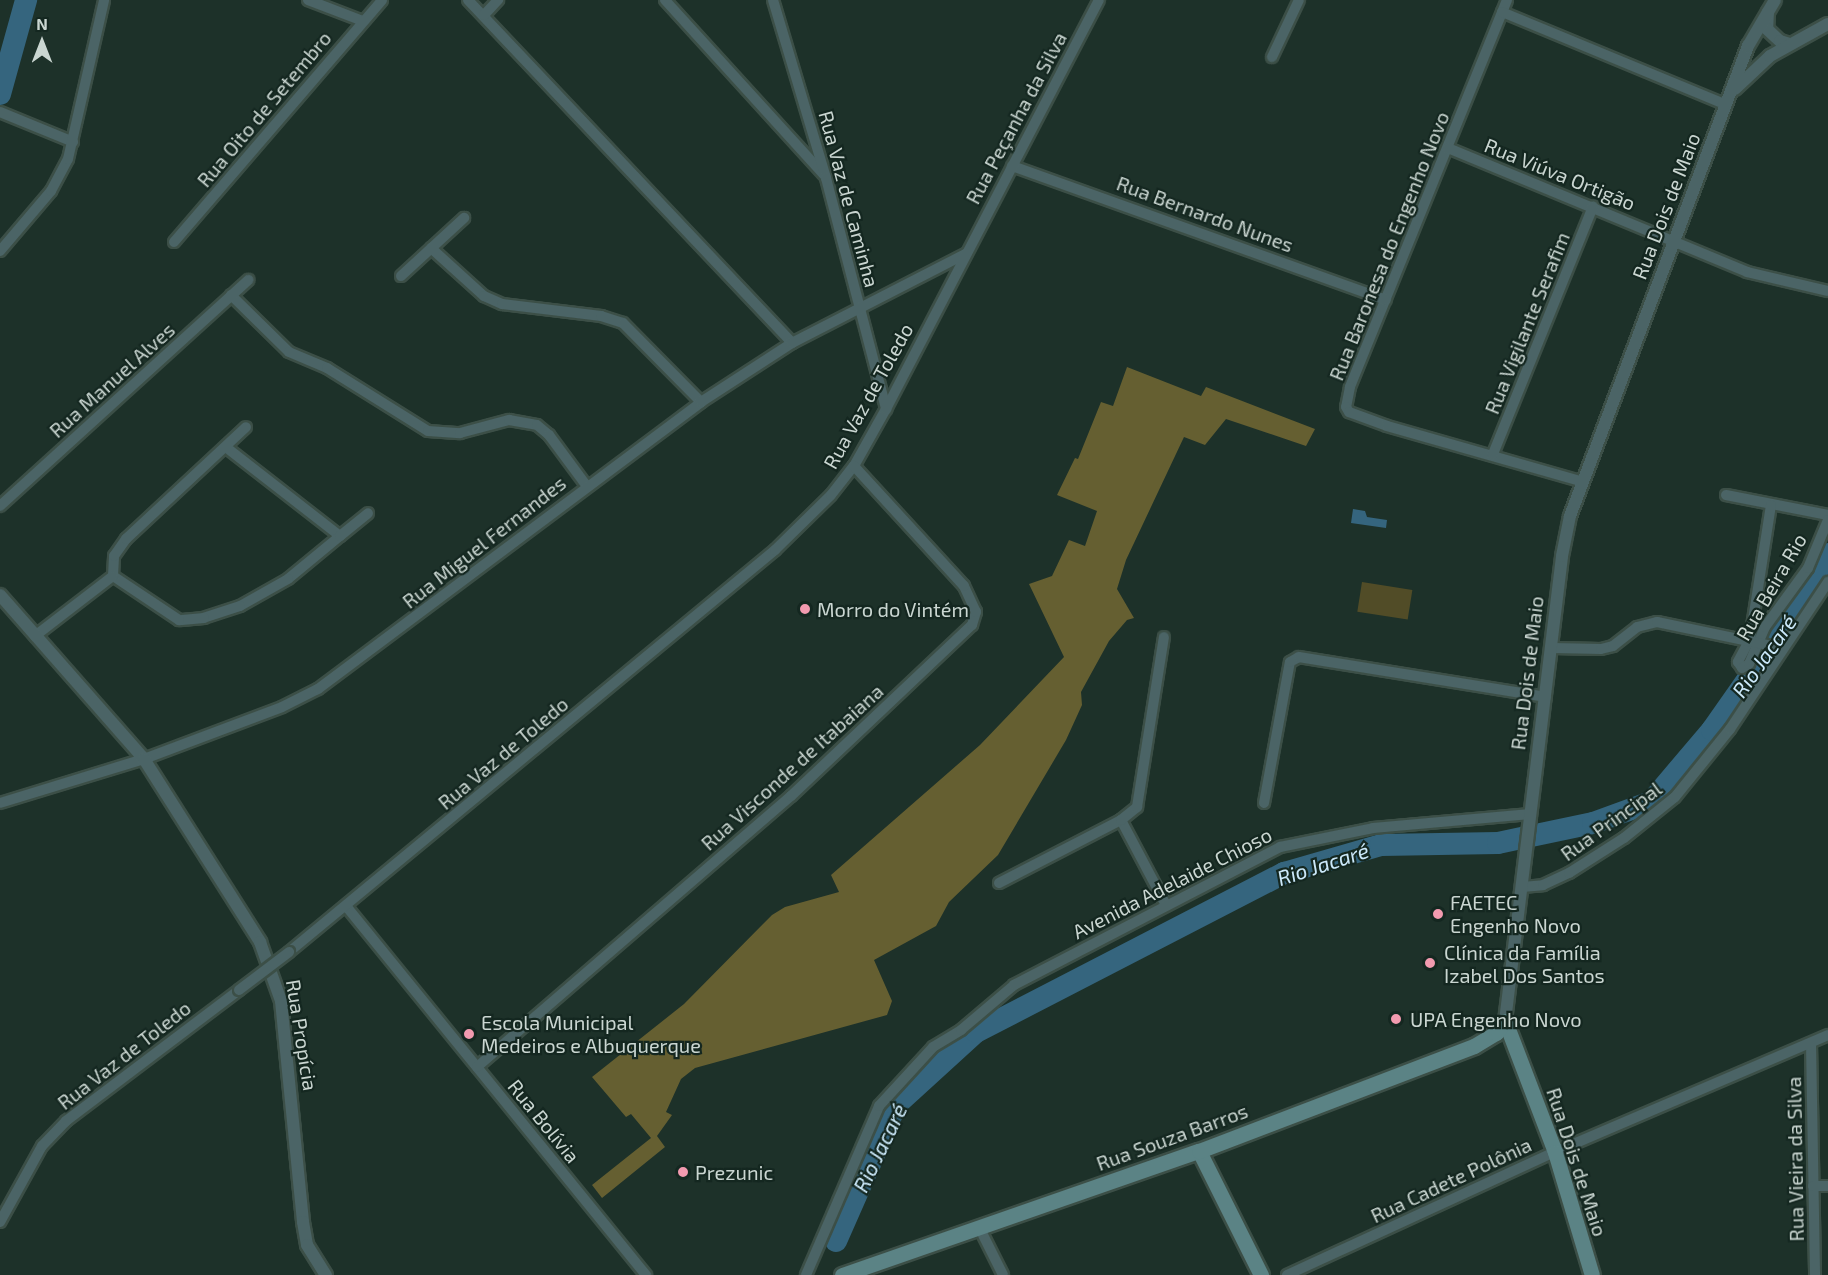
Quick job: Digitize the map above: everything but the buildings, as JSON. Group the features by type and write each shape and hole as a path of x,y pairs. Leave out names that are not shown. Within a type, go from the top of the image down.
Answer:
{"main road":[{"name":"Rua Souza Barros","path":"842,1275 980,1229 1199,1150 1474,1046 1496,1033 1505,1021"},
{"name":"Rua Dois de Maio","path":"1505,1021 1555,1152 1592,1275"},
{"path":"1199,1150 1262,1275"}],"street":[{"path":"0,251 51,191 73,142 104,0"},
{"path":"308,0 363,21"},
{"name":"Rua Oito de Setembro","path":"174,242 382,0"},
{"path":"468,0 792,343"},
{"path":"484,15 498,0"},
{"path":"665,0 826,178"},
{"name":"Rua Vaz de Caminha","path":"773,0 826,178 886,409"},
{"name":"Rua Peçanha da Silva","path":"965,254 1099,0"},
{"path":"1272,57 1299,0"},
{"name":"Rua Baronesa do Engenho Novo","path":"1507,0 1346,401 1349,412 1583,482"},
{"path":"1772,4 1767,29 1773,37 1790,44"},
{"path":"1733,92 1748,46 1772,4"},
{"path":"1502,12 1727,105"},
{"path":"1733,92 1759,64 1828,24"},
{"name":"Rua Dois de Maio","path":"1505,1021 1565,537 1583,482 1733,92"},
{"path":"0,112 73,142"},
{"name":"Rua Viúva Ortigão","path":"1448,148 1593,206 1747,272 1828,291"},
{"name":"Rua Bernardo Nunes","path":"1011,166 1386,300"},
{"name":"Rua Vigilante Serafim","path":"1493,454 1593,206"},
{"path":"401,276 464,218"},
{"path":"431,248 484,296 502,304 600,316 623,323 701,402"},
{"name":"Rua Miguel Fernandes","path":"0,802 144,759 282,707 318,689 508,550 586,485 701,402 792,343 965,254"},
{"name":"Rua Vaz de Toledo","path":"0,1222 42,1146 66,1121 346,906 775,550 831,495 854,466 886,409 965,254"},
{"name":"Rua Manuel Alves","path":"0,507 248,280"},
{"path":"231,295 289,352 327,368 428,431 460,433 509,420 537,426 549,435 586,485"},
{"path":"35,636 113,576 117,549 227,448 246,427"},
{"path":"227,448 340,536"},
{"name":"Rua Visconde de Itabaiana","path":"477,1067 791,796 972,625 976,612 964,586 854,466"},
{"path":"1725,495 1828,517"},
{"path":"1742,668 1738,662 1756,641 1771,505"},
{"path":"113,576 172,618 193,621 240,606 270,591 368,513"},
{"name":"Rua Beira Rio","path":"1756,641 1808,568 1828,517"},
{"name":"Rua Principal","path":"1522,887 1560,879 1662,811 1730,729 1778,647 1828,582"},
{"name":"Rua Propícia","path":"0,595 144,759 260,942 276,982 292,1099 307,1245 326,1275"},
{"path":"1553,648 1601,650 1613,646 1637,627 1657,622 1778,647"},
{"path":"999,883 1121,820 1139,801 1164,637"},
{"path":"1264,803 1290,662 1299,657 1546,697"},
{"name":"Avenida Adelaide Chioso","path":"806,1275 879,1106 933,1047 961,1030 1014,985 1250,860 1305,839 1373,828 1530,814"},
{"path":"1121,820 1165,903"},
{"name":"Rua Bolívia","path":"346,906 646,1275"},
{"name":"Rua Cadete Polônia","path":"1287,1275 1555,1152 1828,1035"},
{"name":"Rua Vieira da Silva","path":"1811,1043 1815,1275"},
{"path":"1813,1186 1828,1186"},
{"path":"980,1229 1003,1275"}],"shaded area":[{"path":"1127,367 1201,396 1206,387 1315,429 1306,446 1226,419 1205,445 1184,437 1126,560 1117,589 1134,618 1127,620 1109,641 1081,692 1082,705 1066,740 998,855 949,902 936,926 874,960 892,1001 887,1015 695,1068 681,1079 666,1112 672,1115 657,1136 665,1147 602,1198 592,1185 651,1138 631,1114 626,1117 592,1077 684,1004 772,915 785,907 839,892 831,875 980,745 1064,657 1029,584 1052,576 1069,540 1085,546 1097,511 1057,495 1075,458 1078,459 1101,402 1113,406"},
{"path":"1362,582 1412,590 1408,620 1357,612"}],"water":[{"path":"1353,509 1365,511 1367,517 1387,520 1386,528 1351,523"}],"waterway":[{"path":"0,94 26,0"},
{"name":"Rio Jacaré","path":"836,1241 896,1105 976,1032 1284,873 1381,845 1498,843 1593,823 1651,802 1712,730 1797,609 1828,554"}],"place":[{"name":"Morro do Vintém","path":"805,609"},
{"name":"FAETEC Engenho Novo","path":"1438,914"},
{"name":"Clínica da Família Izabel Dos Santos","path":"1430,963"},
{"name":"UPA Engenho Novo","path":"1396,1019"},
{"name":"Escola Municipal Medeiros e Albuquerque","path":"469,1034"},
{"name":"Prezunic","path":"683,1172"}]}
